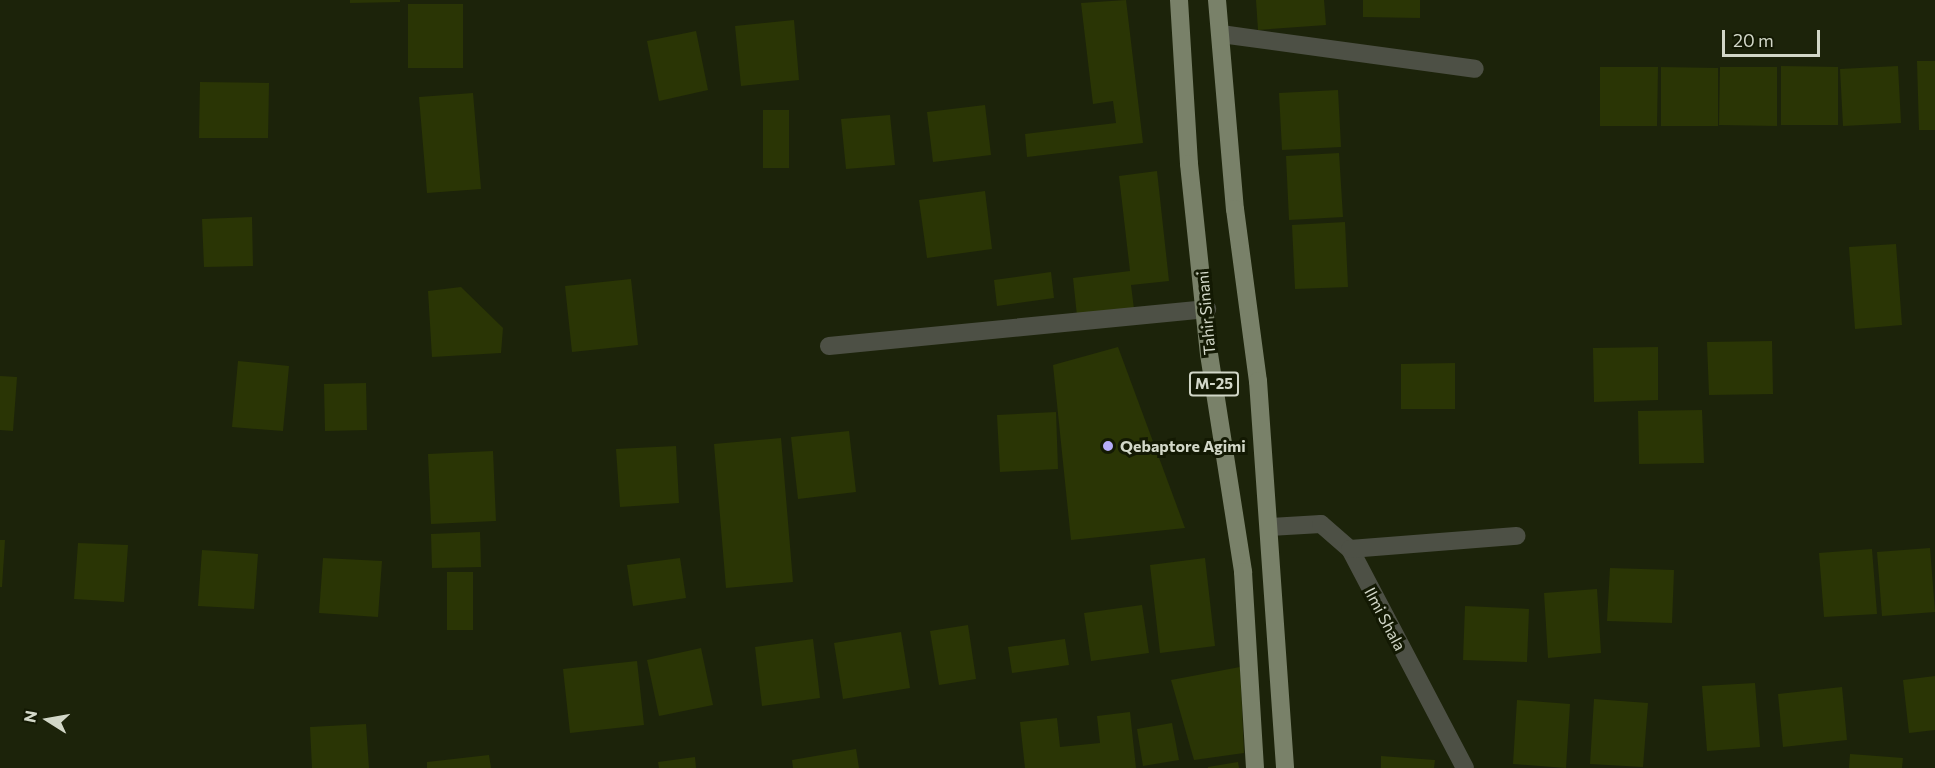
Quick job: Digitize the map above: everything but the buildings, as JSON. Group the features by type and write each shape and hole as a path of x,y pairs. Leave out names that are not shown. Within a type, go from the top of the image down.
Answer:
{"main road":[{"name":"Tahir Sinani","path":"1179,0 1189,164 1227,482 1241,549 1254,768"},
{"name":"M-25","path":"1217,0 1235,209 1258,381 1285,768"}],"street":[{"path":"1221,34 1475,69"},
{"path":"829,346 1207,309"},
{"name":"Ilmi Shala","path":"1269,527 1321,524 1350,549 1465,768"},
{"path":"1350,549 1516,536"}],"place":[{"name":"Qebaptore Agimi","path":"1108,446"}]}
